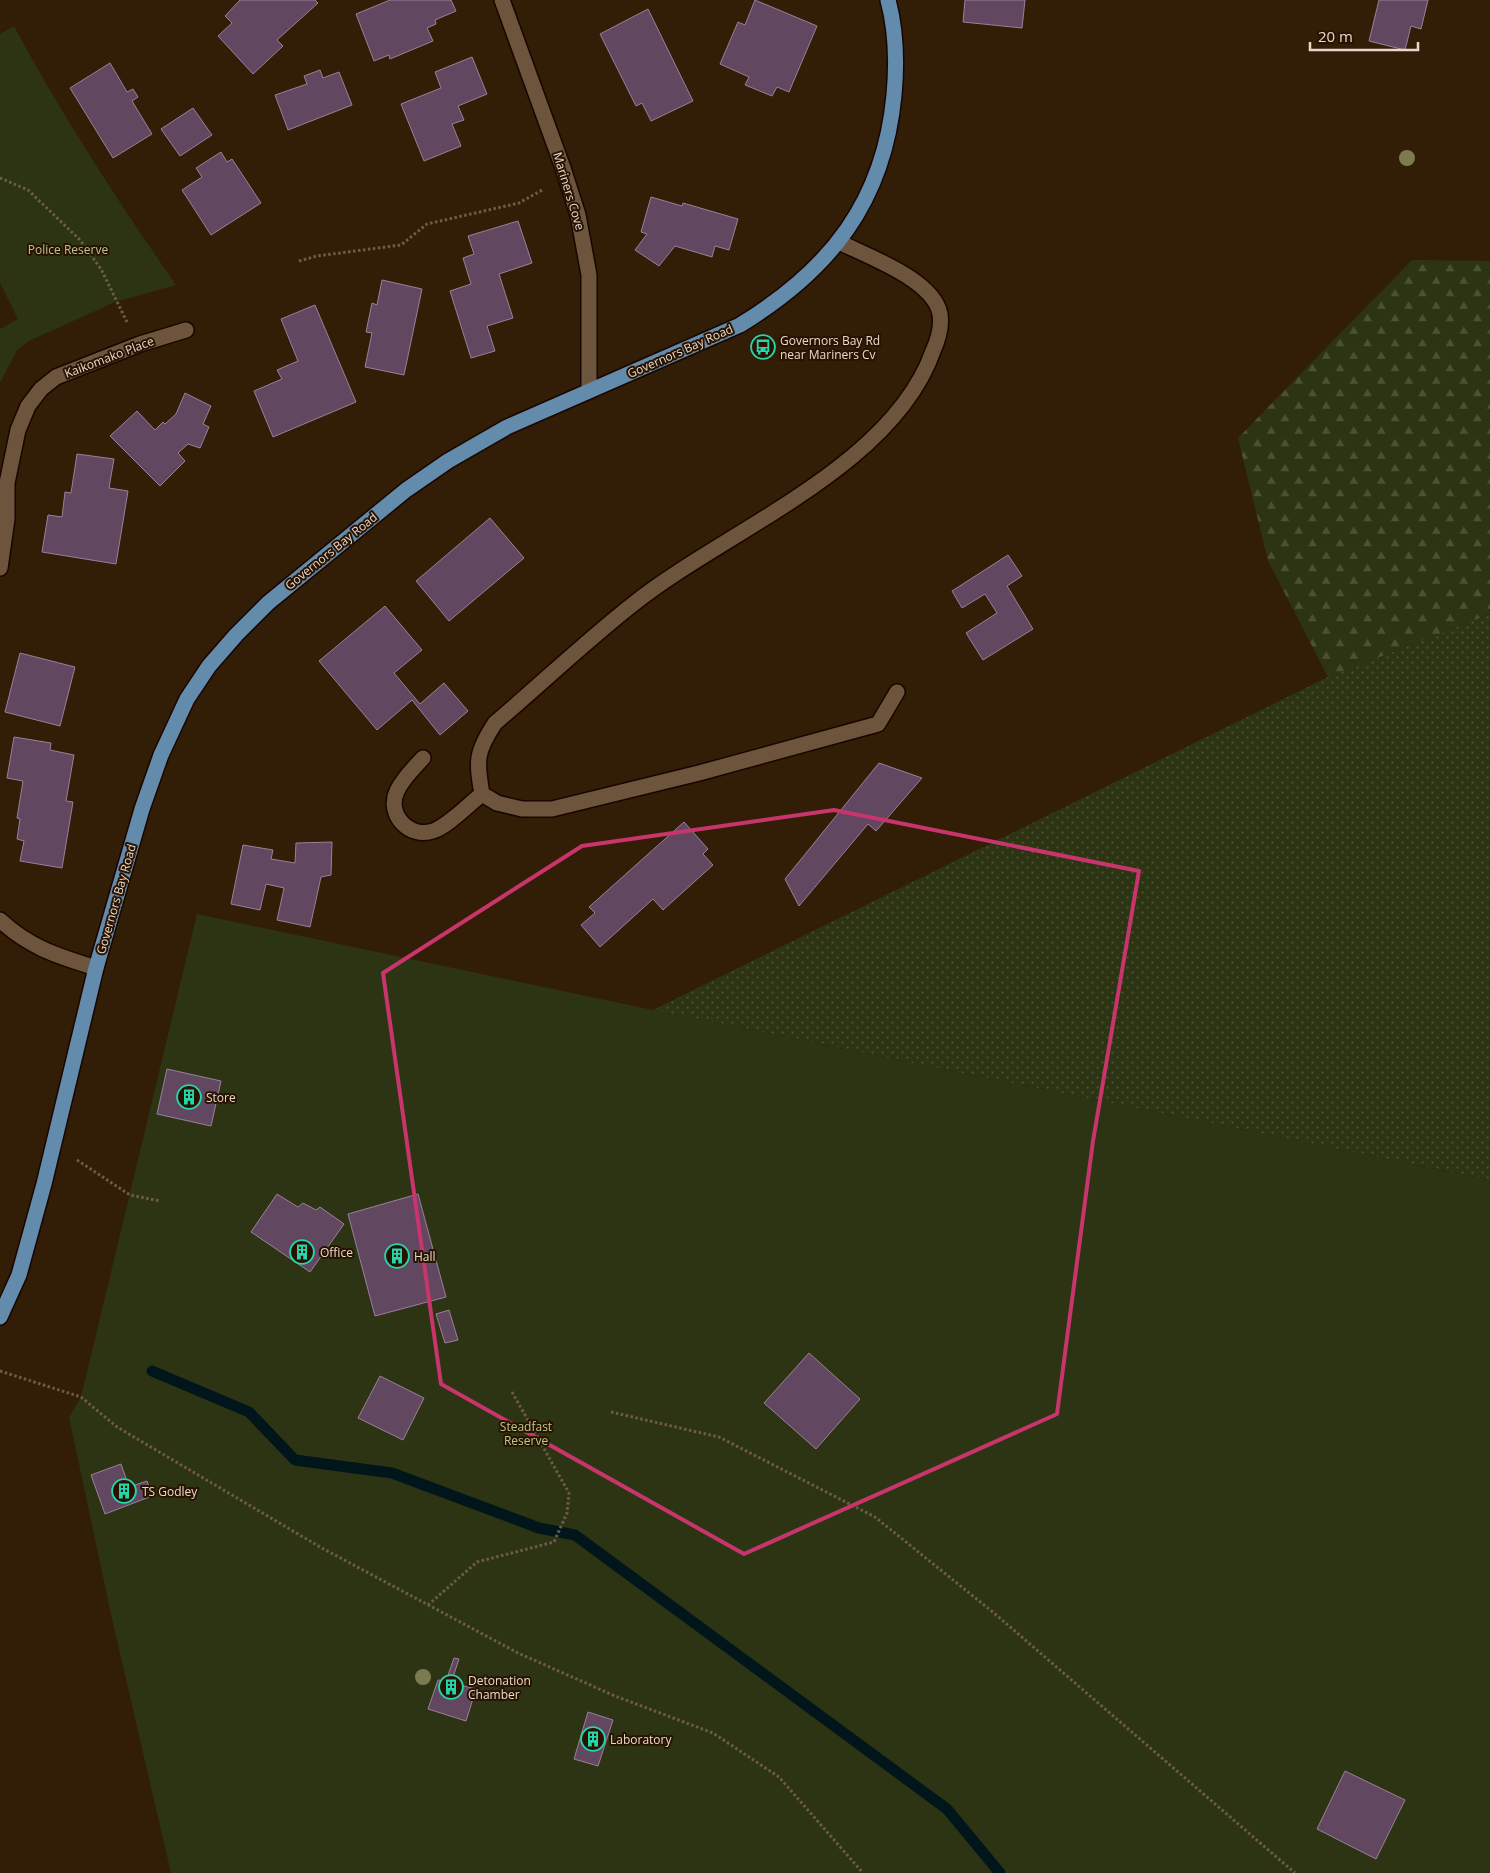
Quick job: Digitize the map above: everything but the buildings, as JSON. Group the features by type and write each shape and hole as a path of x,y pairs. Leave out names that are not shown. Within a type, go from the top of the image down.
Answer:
{"main road":[{"name":"Governors Bay Road","path":"0,1317 19,1276 54,1145 96,968 142,809 161,755 187,698 209,666 268,603 406,490 448,462 507,427 740,325 772,306 798,285 839,242 858,213 875,180 892,110 895,43 888,0"}],"street":[{"name":"Mariners Cove","path":"502,0 566,176 578,215 589,275 589,391"},
{"path":"839,242 916,282 931,298 940,314 939,335 929,364 918,382 884,426 860,448 820,480 632,604 495,723 482,742 476,765 482,794 496,803 522,809 552,809 647,787 878,724 897,692"},
{"name":"Kaikomako Place","path":"0,568 7,519 7,483 18,430 28,406 41,389 56,377 140,344 186,330"},
{"path":"423,758 396,792 394,809 403,825 417,832 434,831 482,794"},
{"path":"0,920 17,936 42,950 96,968"}],"path":[{"path":"299,261 317,256 401,245 427,224 519,203 566,176"},
{"path":"0,178 28,190 80,240 101,269 116,302 140,344"},
{"path":"54,1145 130,1195 160,1201"},
{"path":"0,1371 81,1397 117,1426 320,1547 518,1653 615,1696 714,1733 779,1777 863,1873"},
{"path":"428,1606 477,1562 554,1542 566,1513 569,1493 512,1392"},
{"path":"611,1412 719,1437 874,1517 994,1613 1295,1873"}],"highlighted area":[{"path":"834,810 1139,871 1093,1141 1057,1414 744,1554 441,1384 383,973 582,846"}],"green space":[{"name":"Police Reserve","path":"14,26 91,158 176,285 115,302 29,341 17,350 0,383 0,329 18,319 0,283 0,34"},
{"path":"1412,260 1490,261 1490,614 1328,677 1268,561 1238,438"},
{"path":"1490,614 1490,1180 653,1010 1328,677"},
{"name":"Steadfast Reserve","path":"197,914 653,1010 1490,1180 1490,1873 171,1873 112,1619 69,1417 81,1397"}],"waterway":[{"path":"152,1371 249,1412 295,1460 392,1473 539,1528 575,1535 947,1809 1000,1873"}],"place":[{"name":"Governors Bay Rd near Mariners Cv","path":"763,347"},
{"name":"Store","path":"189,1097"},
{"name":"Office","path":"302,1252"},
{"name":"Hall","path":"397,1256"},
{"name":"TS Godley","path":"124,1491"},
{"name":"Detonation Chamber","path":"451,1687"},
{"name":"Laboratory","path":"593,1739"}]}
